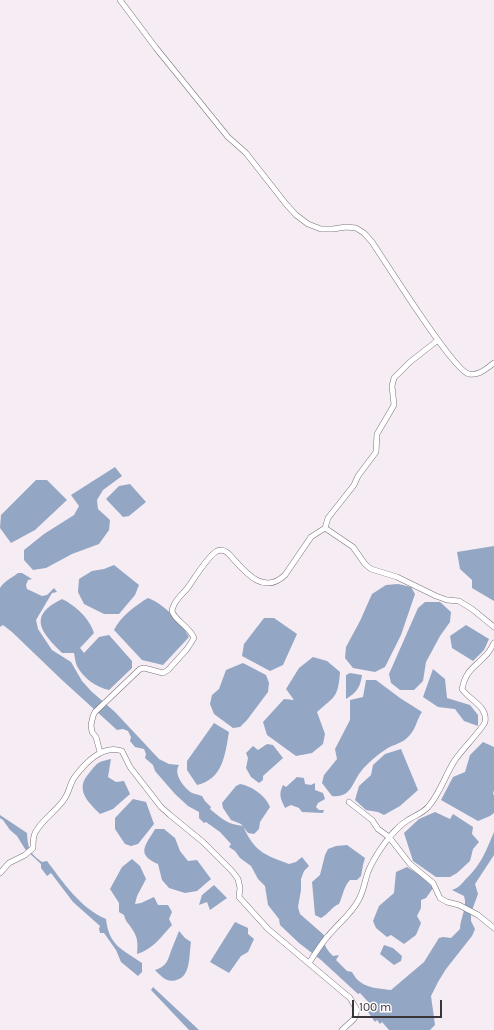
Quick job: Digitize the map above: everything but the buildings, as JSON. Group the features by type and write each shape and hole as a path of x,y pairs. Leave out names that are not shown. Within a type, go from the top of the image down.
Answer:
{"street":[{"path":"120,0 156,48 228,137 246,153 296,215 308,224 321,229 351,227 364,233 372,242 438,340 461,369 468,374 481,372 494,364"},
{"path":"100,752 96,737 92,732 90,725 95,712 140,669 144,668 163,672 168,670 192,643 194,638 192,632 173,614 172,610 178,599 215,552 218,550 224,550 258,582 265,583 280,580 312,537 325,528 328,518 354,485 358,476 376,452 377,434 394,406 392,386 394,378 410,362 438,340"},
{"path":"325,528 353,547 365,564 371,569 397,577 436,596 447,600 459,601 472,609 494,627"},
{"path":"309,963 328,935 358,903 363,892 366,876 372,863 394,831 407,820 428,809 455,760 465,746 485,724 486,717 482,708 474,700 465,695 462,689 464,680 470,669 487,655 494,643"},
{"path":"0,873 9,863 33,848 35,834 42,823 66,798 75,778 90,760 100,752 117,749 122,751 130,767 161,807 203,842 232,871 238,879 240,888 239,897 268,929 350,998 357,1010 354,1019 342,1030"},
{"path":"349,802 372,820 378,829 389,838 410,864 432,883 440,898 447,902 459,905 478,915 494,928"}],"water":[{"path":"115,467 122,476 103,490 97,500 98,509 110,520 109,530 99,544 72,554 46,568 33,570 24,560 24,550 44,534 74,515 79,506 71,495"},
{"path":"36,480 47,480 67,500 35,530 11,543 0,528 1,515"},
{"path":"130,484 146,502 129,516 123,517 106,499 119,486"},
{"path":"494,546 494,601 472,588 472,580 460,569 457,552"},
{"path":"114,565 139,585 135,595 119,614 104,614 84,604 78,592 79,579 92,571 104,569"},
{"path":"18,573 22,573 32,579 28,580 26,585 27,589 42,596 47,595 54,588 57,592 52,593 36,620 38,629 52,650 71,662 82,681 91,691 115,712 159,759 169,764 179,765 177,772 178,776 186,788 192,793 202,796 211,807 210,809 221,818 233,824 243,826 251,841 266,855 289,864 296,862 302,857 309,866 304,871 301,879 298,907 300,914 324,935 325,944 329,952 333,956 339,955 336,960 347,971 352,972 359,981 364,984 374,988 391,990 424,962 439,938 451,938 460,929 465,900 464,896 452,890 457,888 476,867 494,832 494,855 475,884 478,894 471,913 471,921 475,929 472,936 446,969 431,996 435,1025 430,1030 389,1030 382,1022 380,1024 377,1020 375,1022 368,1012 369,1010 367,1007 370,1004 360,993 358,994 280,925 279,919 268,905 265,886 258,879 251,866 229,847 231,844 220,832 206,822 204,823 199,818 199,812 188,806 175,794 155,771 153,765 145,758 146,754 144,749 135,747 130,741 131,737 128,731 123,729 117,730 12,632 3,625 0,627 0,588 6,581"},
{"path":"398,584 411,587 415,594 401,635 385,667 375,672 353,668 345,658 346,647 372,594 386,585"},
{"path":"148,598 172,614 189,637 163,665 142,660 114,630 120,620 138,604"},
{"path":"62,599 81,613 92,628 94,633 80,648 84,653 99,637 109,635 132,661 132,668 109,690 95,685 87,679 77,666 74,653 62,653 48,638 44,631 41,624 41,618 44,612 51,605"},
{"path":"425,602 440,602 451,612 450,622 440,636 426,662 423,681 414,690 400,690 391,683 389,674 418,608"},
{"path":"264,618 274,618 297,634 283,665 270,671 242,656 244,644"},
{"path":"466,625 489,639 484,650 473,661 452,648 450,636"},
{"path":"313,657 327,661 340,672 338,687 337,692 332,699 317,712 325,734 323,744 312,753 296,756 267,735 263,722 284,699 294,700 286,689 299,668"},
{"path":"243,663 266,675 269,683 268,692 247,720 240,727 233,728 214,714 210,704 212,695 219,689 226,670"},
{"path":"433,669 445,679 447,698 470,705 478,715 478,726 464,721 455,709 438,707 423,697"},
{"path":"350,673 362,675 357,689 346,699 346,675"},
{"path":"366,680 376,680 422,712 412,732 407,738 402,742 387,748 370,762 362,770 348,792 339,796 332,796 322,783 324,775 337,759 335,749 350,720 350,700 363,697"},
{"path":"214,723 229,732 224,757 217,772 206,782 197,785 187,770 187,761"},
{"path":"483,742 494,747 494,813 478,821 441,800 453,777 465,772 470,755"},
{"path":"267,744 273,745 283,758 263,776 263,780 259,783 251,777 246,768 248,758 246,753 253,746 258,750"},
{"path":"401,749 418,790 400,806 384,815 378,812 366,810 355,800 359,786 371,775 373,765 385,754"},
{"path":"111,759 108,777 116,782 124,781 130,794 113,809 100,814 84,794 83,784 85,778 97,764"},
{"path":"297,777 304,778 305,784 311,785 315,783 315,790 323,793 325,799 318,803 316,807 319,810 324,810 323,813 302,812 299,808 291,805 285,808 281,797 281,788 283,785 286,787"},
{"path":"240,784 249,787 262,795 270,807 260,822 259,829 254,834 248,833 241,824 231,820 223,808 222,803 236,786"},
{"path":"133,799 146,802 154,824 138,844 131,846 125,844 115,829 115,818"},
{"path":"435,812 450,819 453,814 473,827 472,834 479,842 473,849 470,861 457,873 450,877 436,877 413,861 404,833 419,819"},
{"path":"0,815 27,833 30,850 34,856 42,862 47,861 66,886 80,901 88,908 106,919 113,941 142,963 142,972 138,976 121,962 116,950 104,933 100,933 100,926 73,902 51,873 47,876 41,868 41,864 25,849 17,836 0,818"},
{"path":"155,829 164,829 175,838 180,851 188,861 197,860 211,879 197,891 185,893 169,888 162,880 158,864 147,857 144,849"},
{"path":"347,845 365,858 361,876 357,880 350,880 348,882 339,904 321,918 315,915 312,882 320,875 328,849 336,846"},
{"path":"132,859 140,866 146,879 137,896 135,904 154,897 158,905 168,905 172,912 169,919 172,925 152,946 137,954 135,935 124,915 119,912 119,903 110,889 122,867"},
{"path":"407,867 423,877 433,888 426,898 421,900 421,908 417,916 421,923 416,935 404,944 391,935 387,937 376,928 373,921 379,906 394,893 396,872"},
{"path":"214,885 227,898 210,910 207,902 199,905 202,895"},
{"path":"235,922 248,928 248,934 254,939 248,952 241,956 229,973 210,962"},
{"path":"179,931 191,942 189,963 186,973 179,979 172,981 163,978 155,970 166,964"},
{"path":"384,945 393,948 402,956 401,961 394,965 380,954"},
{"path":"153,987 199,1030 189,1030 151,990"}]}
